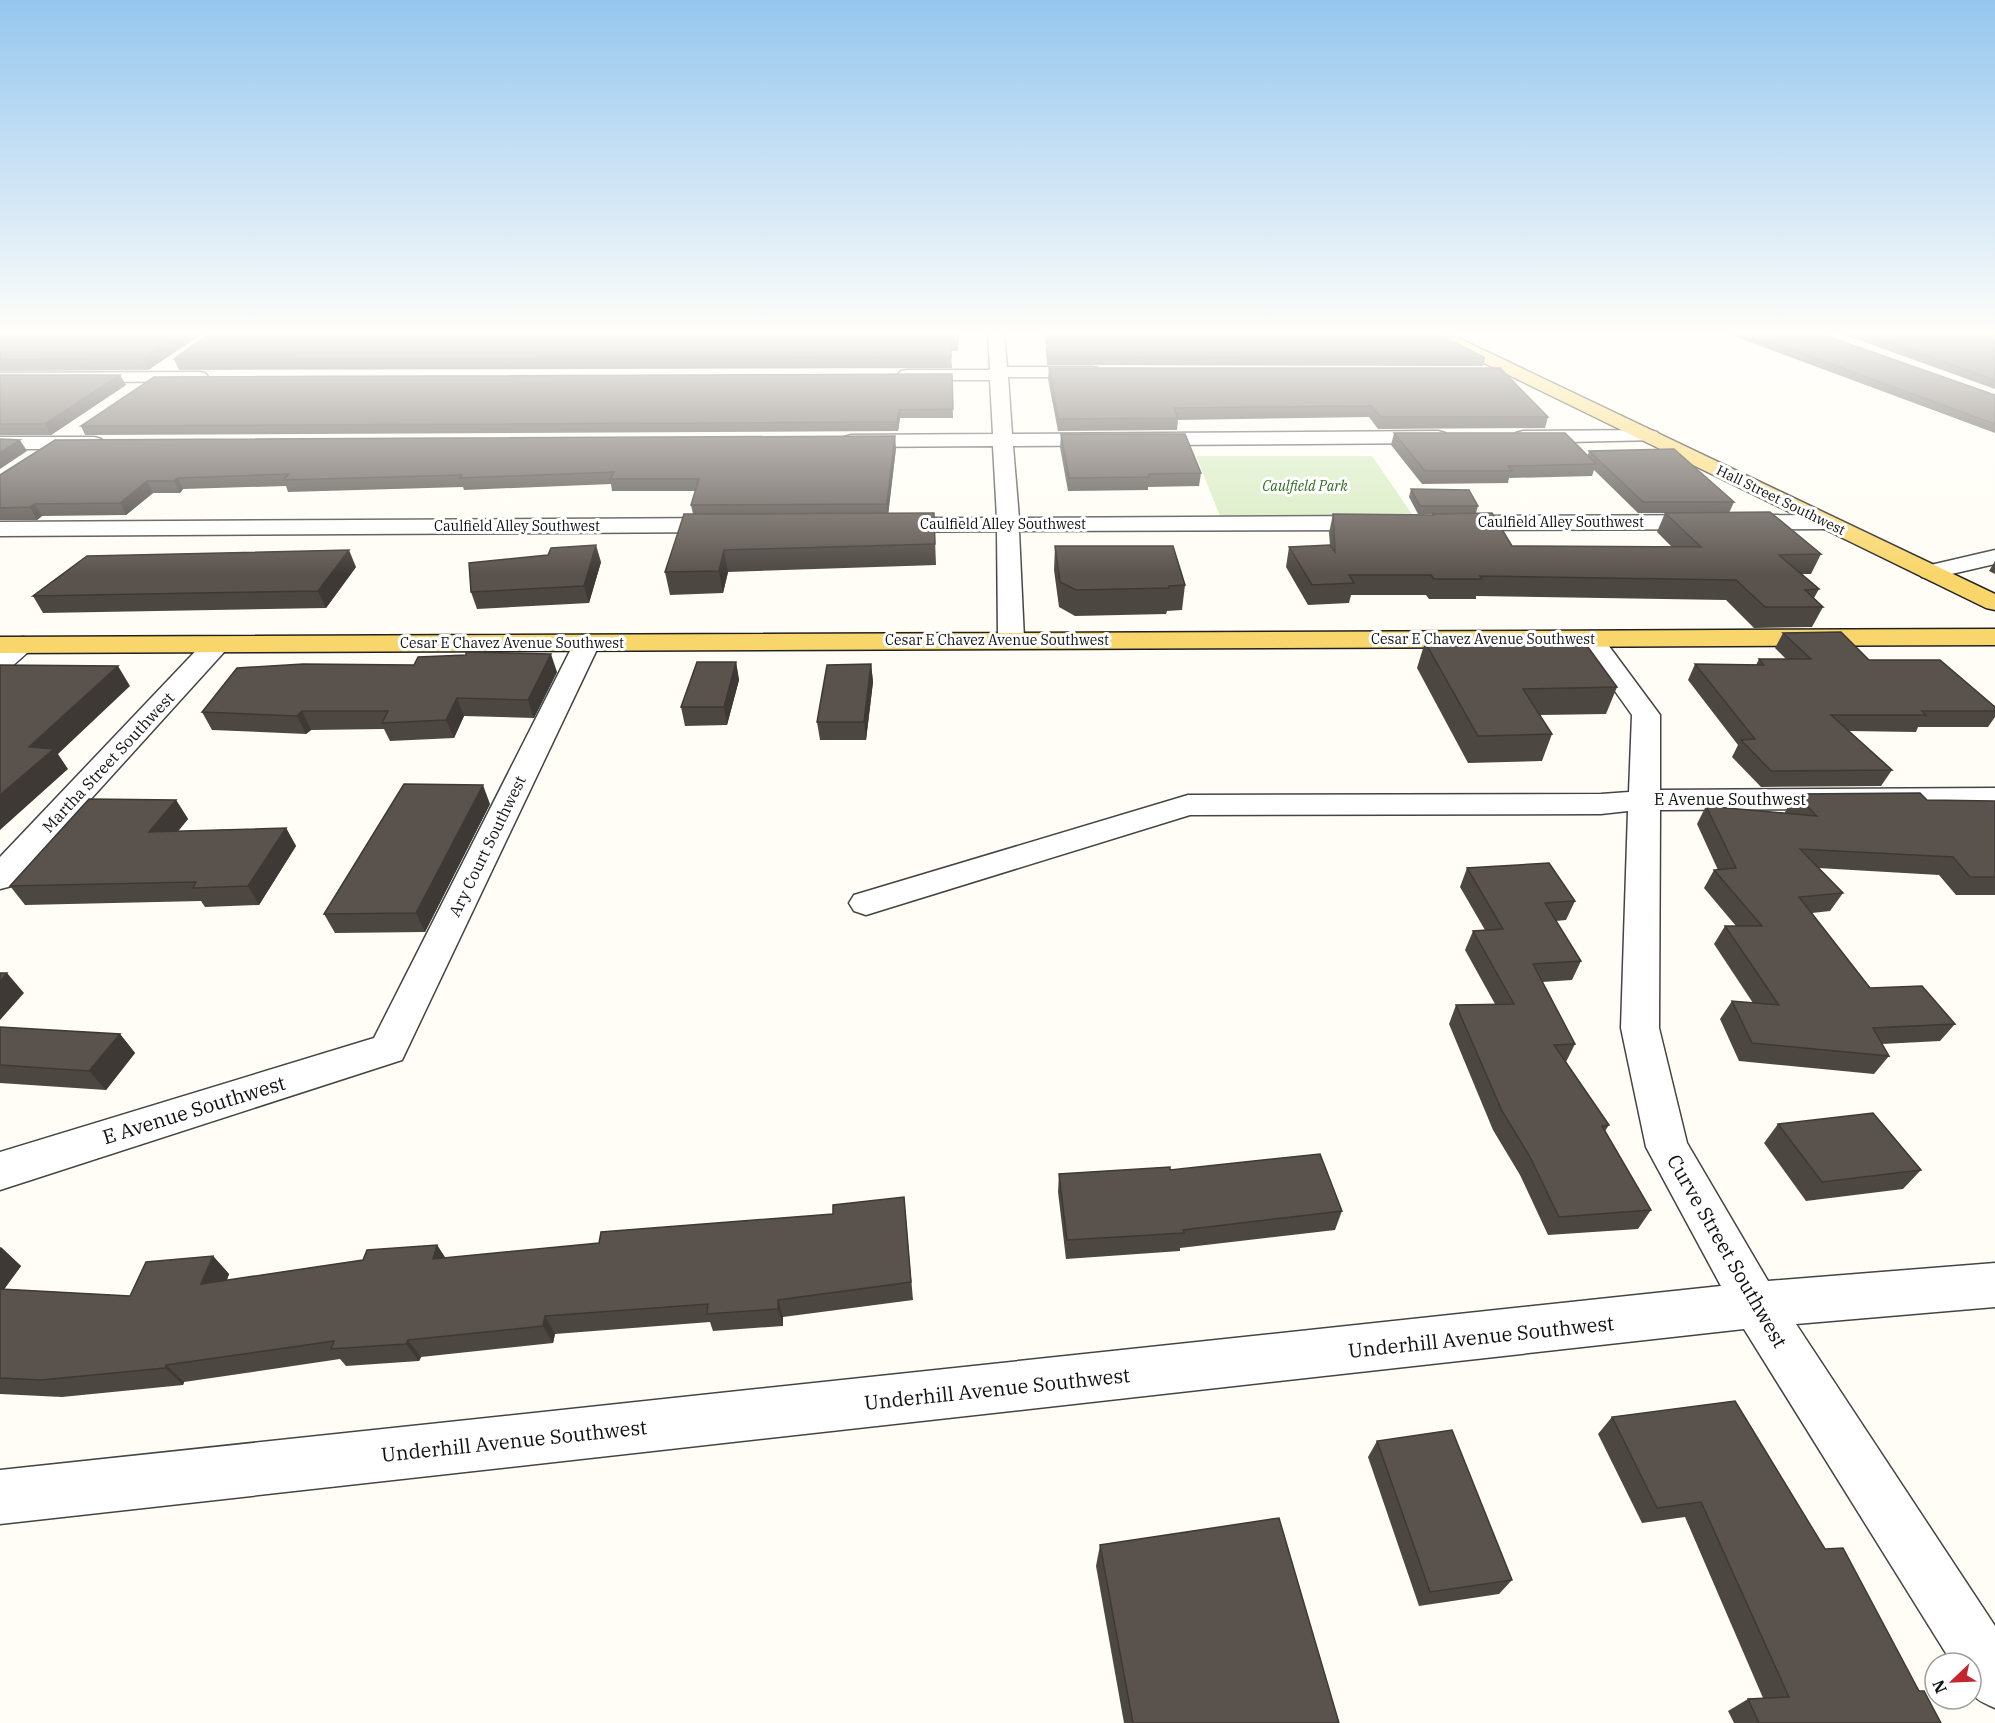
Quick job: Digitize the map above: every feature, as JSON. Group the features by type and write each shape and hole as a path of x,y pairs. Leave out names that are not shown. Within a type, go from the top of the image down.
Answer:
{"main road":[{"name":"Hall Street Southwest","path":"1604,414 1995,603"},
{"name":"Cesar E Chavez Avenue Southwest","path":"11,645 1011,639 1995,637"}],"street":[{"path":"1000,414 1008,524 1011,639"},
{"path":"32,460 80,428"},
{"path":"1509,437 1650,436"},
{"path":"835,441 1462,437"},
{"path":"0,443 116,442"},
{"name":"Caulfield Alley Southwest","path":"1428,523 1826,522"},
{"name":"Caulfield Alley Southwest","path":"870,525 1393,523"},
{"name":"Caulfield Alley Southwest","path":"0,529 750,525"},
{"path":"1930,572 1995,557"},
{"name":"Curve Street Southwest","path":"1591,639 1646,715 1640,1028 1667,1146 1756,1305 1995,1678"},
{"name":"Ary Court Southwest","path":"388,1049 587,643"},
{"path":"0,663 11,645"},
{"name":"Martha Street Southwest","path":"0,878 216,645"},
{"name":"E Avenue Southwest","path":"866,903 1188,805 1601,804 1644,800 1995,798"},
{"name":"E Avenue Southwest","path":"0,1171 388,1049"},
{"name":"Underhill Avenue Southwest","path":"0,1497 1756,1305 1995,1286"}],"green space":[{"name":"Caulfield Park","path":"1196,456 1372,456 1414,517 1220,516"}],"building":[{"path":"0,414 60,414 45,424 0,424"},
{"path":"98,414 898,414 897,422 81,426"},
{"path":"1057,414 1177,414 1178,418 1058,419"},
{"path":"1379,414 1545,414 1548,417 1381,417"},
{"path":"1969,414 1995,414 1995,424"},
{"path":"1394,433 1565,433 1596,464 1508,466 1512,471 1425,471"},
{"path":"1061,434 1185,434 1201,473 1149,474 1149,477 1069,478"},
{"path":"895,436 887,504 691,505 699,479 610,479 614,472 460,478 462,475 283,480 289,474 178,478 174,481 147,481 120,503 35,504 30,507 0,508 0,475 55,440"},
{"path":"0,439 20,440 0,453"},
{"path":"1674,449 1734,502 1643,502 1589,451"},
{"path":"1411,489 1469,490 1478,506 1420,506"},
{"path":"1770,512 1821,554 1779,555 1819,589 1805,590 1823,607 1765,607 1736,580 1480,576 1482,579 1434,579 1431,575 1349,575 1354,583 1312,585 1289,547 1330,545 1335,552 1333,514 1492,513 1512,546 1701,547 1665,513"},
{"path":"934,513 935,544 724,550 719,571 665,572 684,514"},
{"path":"596,545 584,586 471,592 469,563 548,555 551,548"},
{"path":"1055,546 1173,546 1185,585 1169,586 1169,588 1076,590 1060,582"},
{"path":"349,550 318,591 33,596 87,556"},
{"path":"1841,632 1869,660 1940,660 1995,707 1995,711 1922,711 1926,715 1831,715 1892,770 1771,771 1741,740 1755,739 1695,664 1764,665 1759,659 1811,659 1783,633"},
{"path":"1425,642 1585,643 1617,687 1523,689 1552,734 1478,736"},
{"path":"466,652 551,654 528,700 457,698 446,720 382,723 388,711 302,711 297,716 202,712 237,668 303,664 414,665 418,657 466,655"},
{"path":"697,662 736,662 724,707 681,707"},
{"path":"871,664 864,722 817,722 827,665"},
{"path":"0,665 118,666 29,747 54,749 0,795"},
{"path":"404,784 483,785 416,913 324,914"},
{"path":"1920,793 1927,800 1995,801 1995,877 1970,877 1953,857 1800,849 1843,893 1799,897 1870,988 1922,986 1955,1024 1873,1028 1889,1056 1752,1043 1732,1001 1779,1005 1725,926 1762,926 1714,870 1736,868 1706,806 1817,816 1795,794"},
{"path":"89,799 176,800 149,832 286,828 248,886 193,888 196,882 10,886"},
{"path":"1549,863 1575,901 1545,903 1581,961 1533,964 1575,1044 1554,1045 1609,1125 1602,1126 1651,1210 1559,1217 1530,1157 1502,1111 1456,1005 1514,1004 1473,931 1503,929 1467,868"},
{"path":"0,973 7,973 0,982"},
{"path":"0,1027 120,1034 89,1071 0,1065"},
{"path":"1873,1113 1921,1170 1822,1182 1778,1124"},
{"path":"1320,1154 1342,1211 1183,1230 1184,1233 1067,1240 1059,1174 1170,1167 1170,1170"},
{"path":"904,1197 911,1282 778,1300 778,1309 707,1314 708,1304 545,1316 543,1326 408,1340 406,1344 331,1349 334,1341 166,1365 165,1368 41,1380 0,1378 0,1289 130,1296 146,1262 213,1256 201,1284 363,1260 367,1250 437,1245 433,1259 599,1243 601,1232 833,1214 833,1205"},
{"path":"1735,1401 1825,1549 1843,1548 1919,1691 1923,1691 1923,1711 1935,1711 1941,1723 1759,1723 1748,1699 1789,1697 1701,1502 1657,1508 1612,1417"},
{"path":"1452,1430 1512,1580 1430,1592 1377,1441"},
{"path":"1279,1518 1339,1723 1133,1723 1100,1545"}]}
